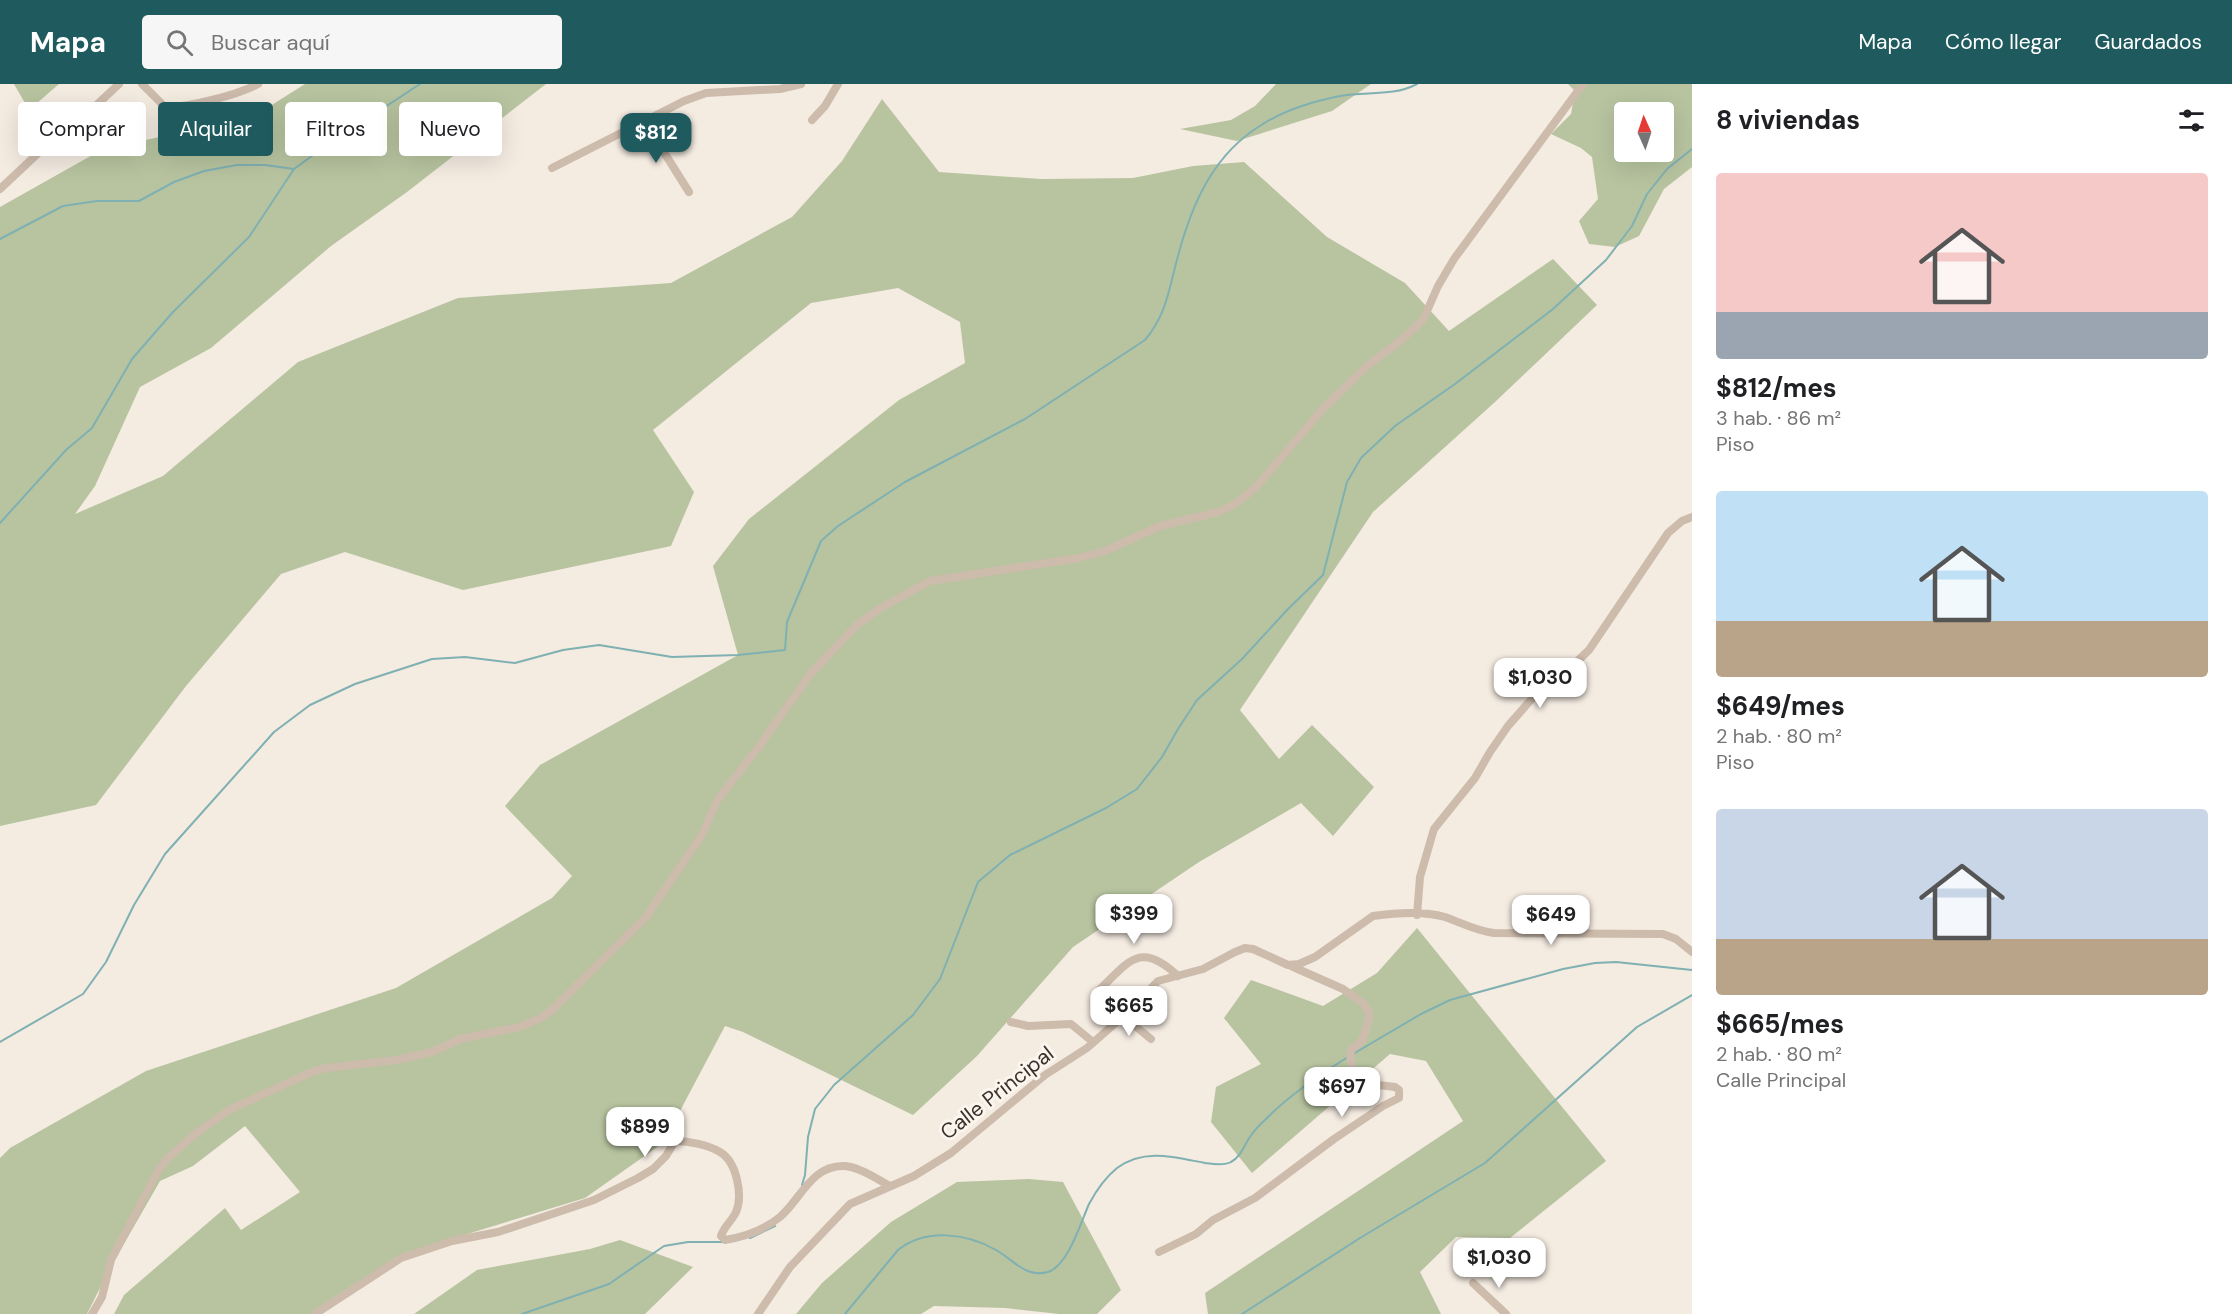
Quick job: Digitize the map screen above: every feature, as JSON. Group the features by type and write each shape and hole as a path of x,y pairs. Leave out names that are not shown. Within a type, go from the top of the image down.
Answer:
{"street":[{"path":"0,189 67,126 88,113 118,84"},
{"path":"142,84 166,108 187,106 240,92 258,84"},
{"path":"552,168 684,101 706,93 780,89 801,84"},
{"path":"812,120 825,106 838,84"},
{"path":"93,1314 102,1297 111,1260 159,1169 195,1134 231,1109 314,1071 398,1060 432,1052 460,1039 519,1027 541,1018 553,1009 646,917 702,835 718,799 758,748 811,673 858,624 879,609 930,581 1079,558 1105,551 1160,526 1218,512 1238,503 1258,485 1321,411 1367,366 1423,320 1438,286 1454,259 1583,84"},
{"path":"645,122 689,192"},
{"path":"1417,915 1420,877 1434,829 1475,778 1508,726 1536,694 1569,669 1589,650 1668,533 1673,527 1692,517"},
{"path":"1288,965 1306,962 1373,916 1444,917 1482,932 1494,933 1663,934 1676,939 1692,952"},
{"name":"Calle Principal","path":"758,1314 790,1267 850,1204 914,1176 951,1153 1045,1075 1093,1042 1123,1016 1155,983 1203,969 1245,948 1253,949 1343,989 1363,1003 1369,1012 1369,1019 1362,1041 1351,1050 1350,1063 1354,1074 1362,1083 1395,1087 1399,1090 1399,1098 1334,1139 1255,1198 1213,1220 1196,1234 1159,1252"},
{"path":"1097,992 1128,963 1138,957 1153,958 1178,976"},
{"path":"1123,1016 1151,1039"},
{"path":"1011,1022 1028,1026 1071,1024 1093,1042"},
{"path":"315,1314 402,1258 452,1241 498,1232 594,1200 653,1169 666,1156 675,1142 688,1141 722,1153 732,1167 738,1180 739,1200 735,1214 722,1232 721,1236 725,1240 749,1236 780,1216 809,1180 830,1168 845,1166 870,1175 890,1186"},
{"path":"1473,1283 1506,1314"}],"green space":[{"path":"14,84 59,84 38,102 24,102"},
{"path":"305,84 546,84 502,118 502,102 399,102 399,156 453,156 331,246 211,348 140,387 95,486 75,514 163,476 298,362 458,298 671,283 792,217 842,161 882,99 939,172 1041,179 1133,178 1193,166 1244,162 1327,237 1405,283 1449,331 1553,259 1597,305 1495,402 1373,512 1240,710 1279,759 1312,725 1374,787 1333,836 1301,803 1199,862 1073,947 977,1056 913,1115 743,1032 725,1026 663,1143 585,1198 405,1253 314,1314 114,1314 124,1295 225,1208 241,1230 300,1192 245,1126 193,1166 160,1181 109,1270 87,1314 0,1314 0,1158 10,1148 146,1071 396,988 552,898 572,876 505,806 540,765 738,655 713,566 749,519 899,400 965,363 960,322 898,288 811,303 653,430 694,492 671,546 463,590 345,552 281,574 186,686 96,805 0,826 0,207 91,156 146,156 146,140 158,137 158,156 273,156 273,104"},
{"path":"1276,84 1371,84 1332,111 1237,141 1180,129 1231,120 1255,106"},
{"path":"1568,84 1692,84 1692,167 1664,189 1639,236 1615,247 1589,244 1579,221 1598,199 1592,157 1581,148 1551,134 1571,114 1575,91"},
{"path":"1417,928 1606,1161 1510,1238 1456,1237 1420,1272 1441,1314 1208,1314 1205,1293 1463,1121 1426,1061 1390,1054 1252,1173 1211,1122 1216,1087 1261,1064 1224,1018 1251,980 1323,1006 1377,973"},
{"path":"1029,1179 1063,1182 1121,1290 1097,1314 1059,1314 1005,1308 934,1306 921,1314 796,1314 822,1283 891,1222 957,1182"},
{"path":"620,1240 693,1267 645,1314 414,1314 477,1270 590,1249"}],"waterway":[{"path":"0,523 66,450 92,428 132,359 173,312 249,237 294,169 420,84"},
{"path":"0,1042 83,994 106,962 134,905 165,854 274,732 310,705 355,684 432,659 465,657 515,663 563,650 599,645 672,657 738,655 785,650 787,622 821,541 838,526 905,482 1025,419 1145,340 1163,310 1184,236 1198,199 1207,181 1231,149 1263,124 1310,103 1350,95 1398,91 1417,84"},
{"path":"802,1185 808,1137 815,1109 834,1085 913,1015 940,979 978,882 1010,855 1106,808 1137,789 1162,757 1197,700 1242,659 1323,575 1347,482 1361,458 1395,426 1455,384 1553,309 1606,260 1632,226 1647,194 1667,169 1692,149"},
{"path":"0,239 63,206 97,201 139,201 174,182 204,171 237,165 265,165 294,169"},
{"path":"1353,1054 1421,1014 1450,1000 1563,969 1616,962 1692,970"},
{"path":"1242,1314 1360,1238 1485,1163 1637,1027 1692,995"},
{"path":"845,1314 898,1250 921,1238 946,1235 972,1240 996,1250 1026,1270 1048,1272 1055,1268 1068,1253 1089,1204 1098,1189 1117,1168 1127,1162 1149,1156 1215,1164 1231,1162 1240,1154 1257,1128 1284,1102 1348,1057"},
{"path":"750,1238 775,1226"},
{"path":"522,1314 609,1284 664,1246 688,1242 724,1242"}]}
